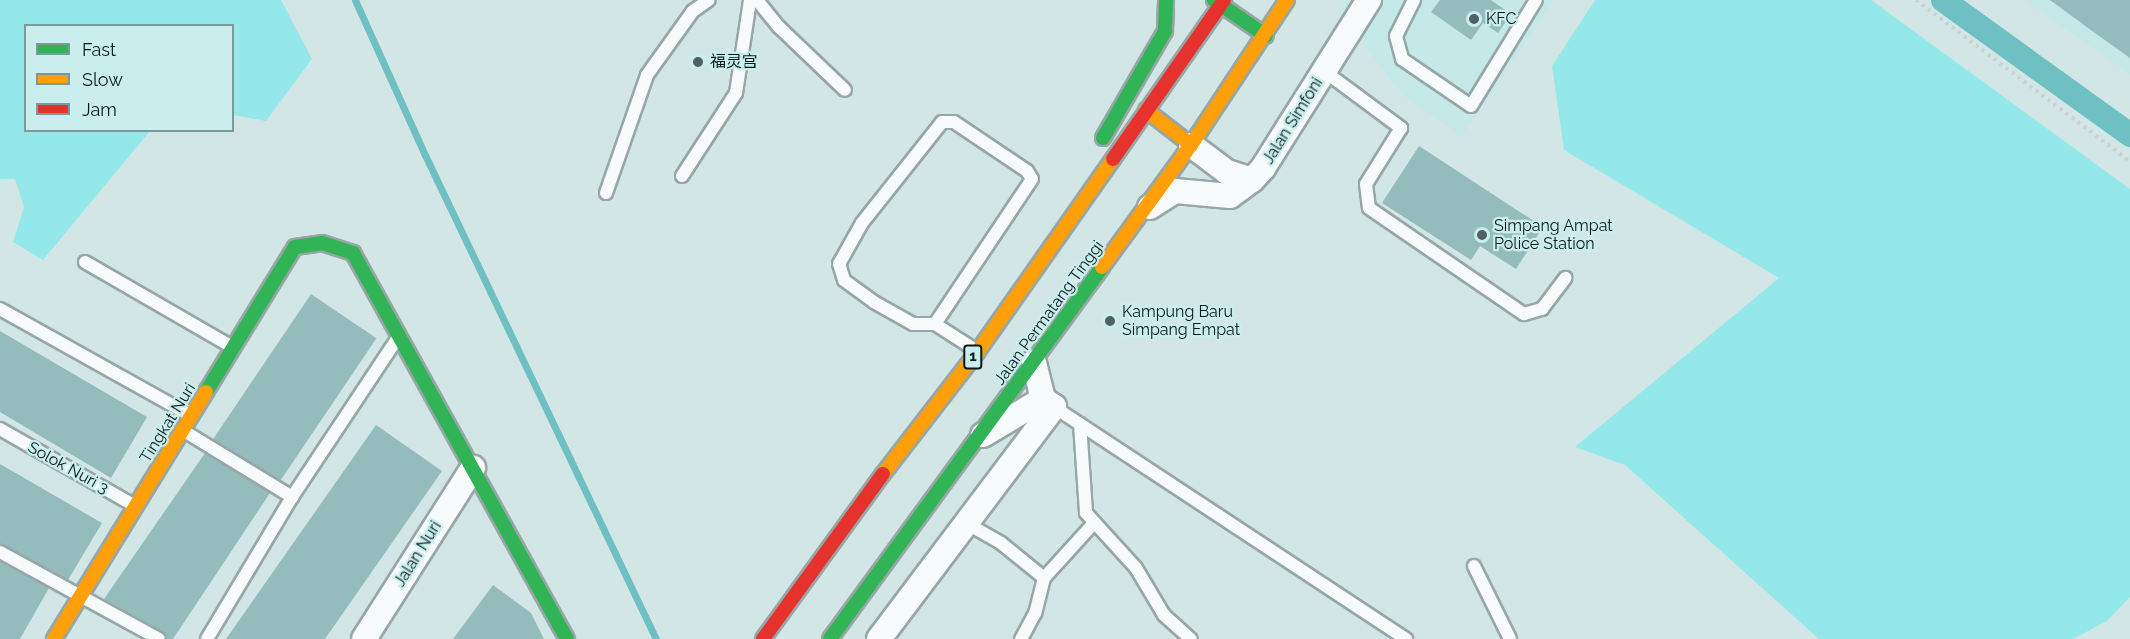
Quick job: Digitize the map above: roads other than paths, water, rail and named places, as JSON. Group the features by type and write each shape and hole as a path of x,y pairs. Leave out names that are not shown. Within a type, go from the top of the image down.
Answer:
{"main road":[{"path":"1097,147 1165,31 1166,0"},
{"name":"Jalan Permatang Tinggi","path":"830,639 934,501 1191,145 1266,36 1287,0"},
{"path":"1219,2 1266,36"},
{"name":"1","path":"763,639 888,467 978,351 1219,2"},
{"path":"1146,110 1191,145"},
{"path":"1052,242 1081,178"},
{"name":"Tingkat Nuri","path":"54,639 295,248 322,243 353,253 399,336"},
{"path":"399,336 564,638"}],"street":[{"name":"Jalan Simfoni","path":"1191,145 1227,172 1252,180 1263,168 1368,0"},
{"path":"1143,211 1175,191 1230,196 1252,180"},
{"path":"1034,362 1048,403"},
{"path":"980,437 1048,403"},
{"path":"879,639 966,523 1048,403"},
{"name":"Jalan Nuri","path":"364,639 473,468"}],"lane":[{"path":"606,193 647,75 693,11 709,0"},
{"path":"682,176 736,93 750,0"},
{"path":"757,0 778,27 845,90"},
{"path":"1414,0 1396,36 1402,59 1471,106 1536,0"},
{"path":"1324,71 1401,128 1366,184 1369,208 1524,314 1542,309 1565,278"},
{"path":"934,324 1032,179 1027,171 954,122 942,122 862,223 839,264 844,280 914,324 934,324 978,351"},
{"path":"86,262 233,348"},
{"path":"0,309 192,416"},
{"path":"207,639 292,497 399,336"},
{"path":"1048,403 1406,639"},
{"path":"1080,424 1086,513 1093,524 1136,568 1164,615 1191,639"},
{"name":"Solok Nuri 3","path":"0,429 136,506"},
{"path":"183,430 292,497"},
{"path":"966,523 1001,543 1044,578"},
{"path":"1021,639 1035,613 1044,578 1093,524"},
{"path":"0,552 159,639"},
{"path":"1474,566 1510,639"}],"waterway":[{"path":"355,0 425,155 656,639"},
{"path":"1943,0 2130,135"}],"place":[{"name":"KFC","path":"1474,19"},
{"name":"福灵宫","path":"698,62"},
{"name":"Simpang Ampat Police Station","path":"1482,235"},
{"name":"Kampung Baru Simpang Empat","path":"1110,321"}]}
